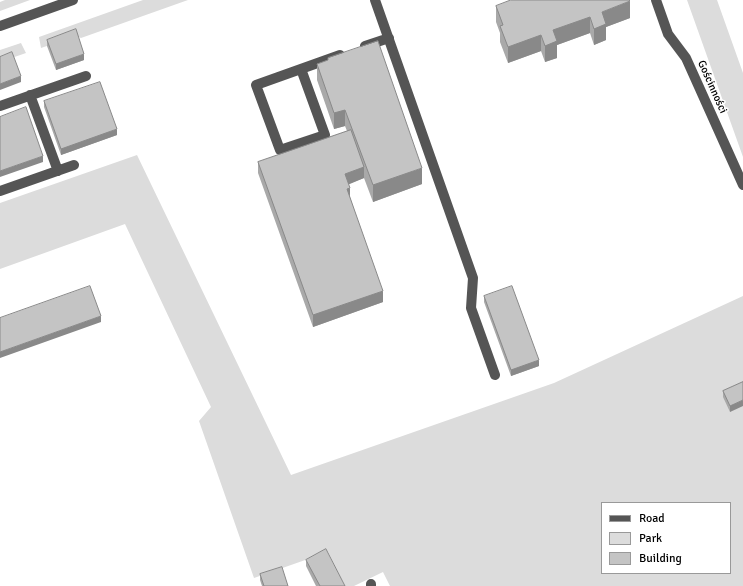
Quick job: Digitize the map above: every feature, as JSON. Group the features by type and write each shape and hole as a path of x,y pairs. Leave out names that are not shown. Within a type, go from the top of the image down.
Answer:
{"street":[{"path":"0,26 73,0"},
{"path":"375,0 473,278 471,308 495,374"},
{"name":"Gościnności","path":"656,0 668,34 686,58 743,185"},
{"path":"301,69 325,135 280,150 256,84 389,38"},
{"path":"0,106 86,76"},
{"path":"30,95 58,171"},
{"path":"0,191 74,165"}],"green space":[{"path":"5,0 30,0 0,11 0,2"},
{"path":"143,0 188,0 81,38 76,36 41,48 39,37"},
{"path":"687,0 717,0 743,73 743,157"},
{"path":"21,43 26,53 0,62 0,50"},
{"path":"137,155 291,475 554,383 743,296 743,586 390,586 383,572 354,586 345,586 328,552 254,578 199,421 211,407 125,224 0,269 0,203"}],"building":[{"path":"511,0 630,1 602,12 606,24 594,29 590,17 553,30 557,41 545,46 541,35 508,47 500,26 503,25 496,6"},
{"path":"76,29 84,54 56,64 47,40"},
{"path":"378,41 422,168 373,185 345,110 334,113 317,64 328,60 328,58"},
{"path":"12,52 21,76 0,84 0,57"},
{"path":"100,82 117,129 61,149 44,101"},
{"path":"26,107 43,156 0,171 0,117"},
{"path":"351,130 364,167 345,174 350,188 347,189 383,291 313,315 258,162"},
{"path":"90,286 101,316 0,352 0,318"},
{"path":"512,286 539,360 511,370 484,296"},
{"path":"743,382 743,400 730,406 723,391"},
{"path":"326,549 345,586 320,586 306,560"},
{"path":"282,567 288,586 264,586 260,574"}]}
